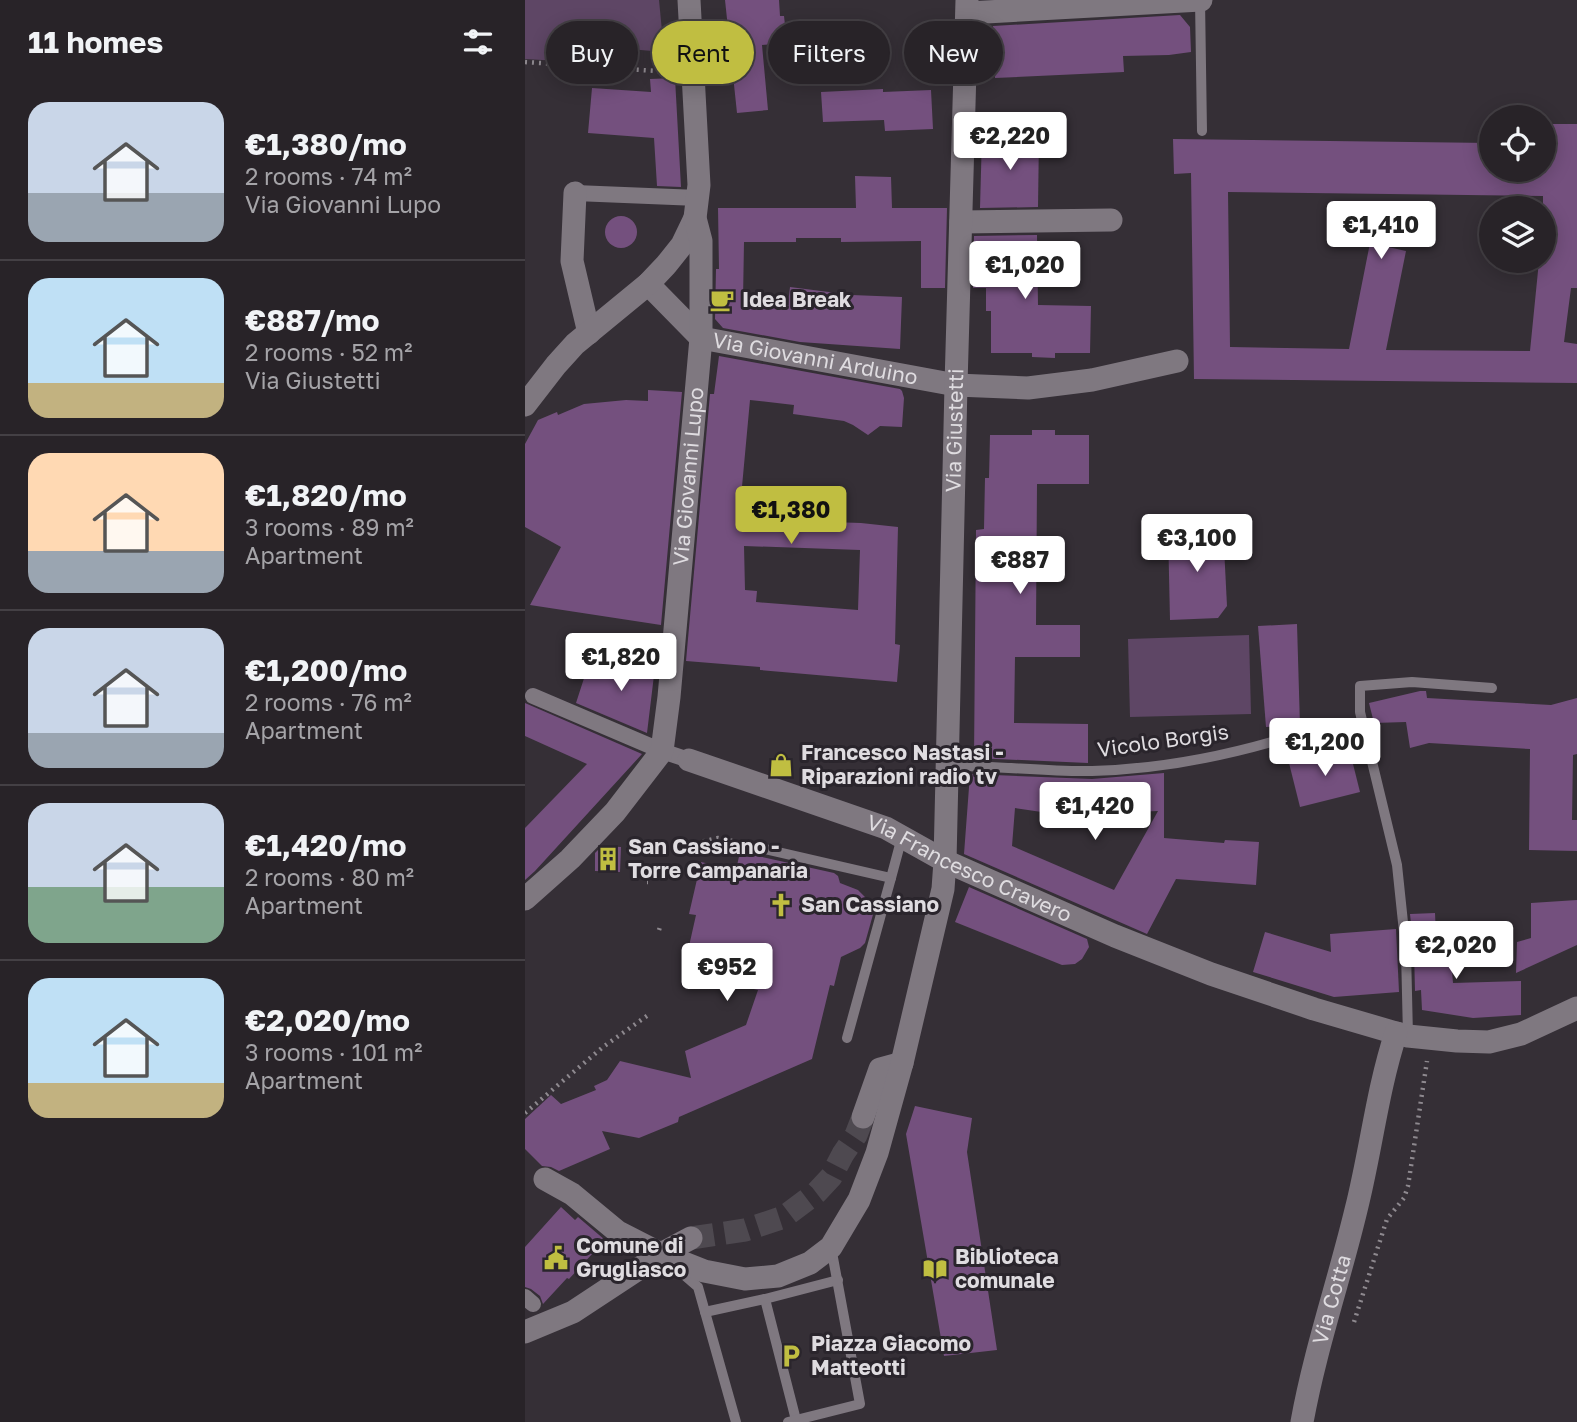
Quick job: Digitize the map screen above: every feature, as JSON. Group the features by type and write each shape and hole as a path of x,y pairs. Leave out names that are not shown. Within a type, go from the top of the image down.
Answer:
{"street":[{"name":"Via Giovanni Lupo","path":"688,0 689,21"},
{"path":"968,6 1201,0"},
{"name":"Via Giustetti","path":"945,861 968,6"},
{"name":"Via Giovanni Lupo","path":"662,751 701,338 701,241 697,208 699,185 694,84"},
{"path":"526,402 575,344 589,333 648,284 682,245 697,208 575,193 572,261 589,333"},
{"path":"961,222 1111,219"},
{"path":"648,284 701,338"},
{"name":"Via Giovanni Arduino","path":"701,338 956,385 1028,387 1092,380 1177,361"},
{"name":"Via Francesco Cravero","path":"533,696 662,751 885,828 945,861 1115,936 1314,1009 1402,1034 1489,1042 1521,1034 1577,1008"},
{"path":"525,899 571,859 615,812 662,751"},
{"path":"545,1179 572,1194 618,1232 661,1254 704,1271 745,1279 778,1276 810,1263 831,1247 859,1200 877,1153 902,1062 943,889 945,861"},
{"name":"Via Cotta","path":"1302,1422 1323,1330 1364,1179 1380,1091 1402,1034"},
{"path":"863,1117 880,1069 902,1062"},
{"path":"525,1332 573,1312 661,1254 691,1238"}],"lane":[{"path":"1201,0 1202,131"},
{"path":"1402,1034 1406,951 1397,864 1360,712 1360,686 1412,682 1492,688"},
{"name":"Vicolo Borgis","path":"947,766 1089,771 1131,768 1194,761 1298,734"},
{"path":"847,1038 902,837"},
{"path":"752,846 891,878"},
{"path":"765,1299 792,1421 860,1404 831,1247"},
{"path":"661,1254 698,1287 736,1422"},
{"path":"705,1312 838,1280"}],"path":[{"path":"525,62 652,71"},
{"path":"696,843 718,838 752,846"},
{"path":"525,1113 603,1047 651,1013"},
{"path":"1352,1329 1387,1219 1404,1198 1408,1186 1426,1064"}],"shaded area":[{"path":"525,0 659,0 661,21 652,21 652,51 638,50 638,21 546,21 546,60 525,59"},
{"path":"1249,635 1251,714 1130,717 1128,639"}],"building":[{"path":"725,0 779,0 780,16 784,16 785,21 768,21 768,45 762,45 768,110 737,113 734,84 754,84 754,21 727,21"},
{"path":"1180,15 1190,27 1191,52 1123,56 1124,72 1003,78 1003,25"},
{"path":"650,79 652,84 675,84 681,187 657,186 654,138 588,133 592,88 651,92"},
{"path":"883,89 883,92 931,90 933,129 885,131 884,120 823,122 821,92"},
{"path":"1556,124 1577,124 1577,288 1571,288 1564,342 1577,344 1577,383 1194,379 1191,173 1174,174 1173,139 1479,143 1479,182 1556,182"},
{"path":"982,135 1039,136 1038,207 980,208"},
{"path":"855,176 891,177 892,208 947,208 945,288 921,288 921,241 841,242 841,238 796,238 796,242 744,242 743,300 788,304 790,287 852,295 902,297 900,349 800,342 723,328 715,319 716,269 719,269 718,208 856,208"},
{"path":"621,216 632,221 637,232 632,243 621,248 610,243 605,232 610,221"},
{"path":"1037,235 1038,305 1091,306 1090,353 1055,353 1055,358 1032,357 1032,353 991,353 991,311 986,311 986,288 973,288 974,236"},
{"path":"719,356 902,391 902,427 880,426 868,435 844,421 793,414 794,405 750,400 739,519 861,523 898,527 895,644 900,645 897,682 686,661 710,394 714,394","holes":["744,546 860,550 858,610 756,602 757,591 745,590"]},
{"path":"648,390 682,392 661,625 530,605 561,547 525,527 525,444 538,420 584,404 648,401"},
{"path":"1032,430 1055,430 1055,435 1089,435 1089,484 1037,484 1036,625 1080,625 1080,657 1015,657 1014,723 1088,724 1088,763 974,758 976,530 984,529 985,478 989,478 990,435 1032,435"},
{"path":"1223,527 1227,606 1218,618 1170,620 1168,530"},
{"path":"1297,624 1300,726 1266,727 1258,626"},
{"path":"621,656 655,667 647,733 576,703 587,669 617,675"},
{"path":"1426,691 1427,698 1551,705 1577,698 1577,754 1573,755 1572,820 1577,820 1577,851 1529,850 1530,749 1429,743 1410,748 1406,722 1374,723 1369,703"},
{"path":"525,703 642,754 525,880 525,828 587,764 525,736"},
{"path":"1349,748 1360,792 1300,807 1289,763"},
{"path":"1164,773 1164,838 1224,843 1225,840 1259,842 1256,885 1176,879 1147,934 964,854 970,774 1092,779","holes":["1015,808 1062,815 1158,811 1114,890 1012,846"]},
{"name":"San Cassiano - Torre Campanaria","path":"602,846 621,847 620,872 595,871 595,853"},
{"path":"740,852 834,873 840,883 858,890 874,911 865,943 841,957 834,986 830,985 812,1059 679,1117 678,1122 639,1138 602,1131 610,1149 559,1171 542,1166 525,1149 525,1119 551,1095 561,1104 596,1090 594,1086 607,1080 620,1061 691,1078 685,1051 746,1025 758,990 683,973 696,915 689,914 701,862 736,870"},
{"path":"969,887 1087,939 1089,947 1082,959 1075,964 1062,965 955,922"},
{"path":"1577,900 1577,945 1516,973 1517,942 1531,938 1531,903"},
{"path":"1435,913 1437,958 1451,958 1453,983 1521,981 1521,1015 1473,1018 1422,1010 1421,990 1415,991 1410,914"},
{"path":"1396,929 1399,992 1334,997 1253,972 1265,932 1331,952 1330,934"},
{"path":"915,1106 972,1118 967,1152 997,1350 944,1356 906,1134"},
{"name":"Comune di Grugliasco","path":"561,1207 575,1220 578,1217 605,1240 543,1304 540,1296 525,1287 525,1247"}],"tunnel":[{"path":"691,1238 745,1230 784,1217 817,1192 831,1177 856,1135 863,1117"}],"place":[{"name":"Idea Break","path":"722,300"},
{"name":"Francesco Nastasi - Riparazioni radio tv","path":"781,765"},
{"name":"San Cassiano - Torre Campanaria","path":"608,859"},
{"name":"San Cassiano","path":"781,905"},
{"name":"Comune di Grugliasco","path":"556,1258"},
{"name":"Biblioteca comunale","path":"935,1269"},
{"name":"Piazza Giacomo Matteotti","path":"791,1356"}]}
